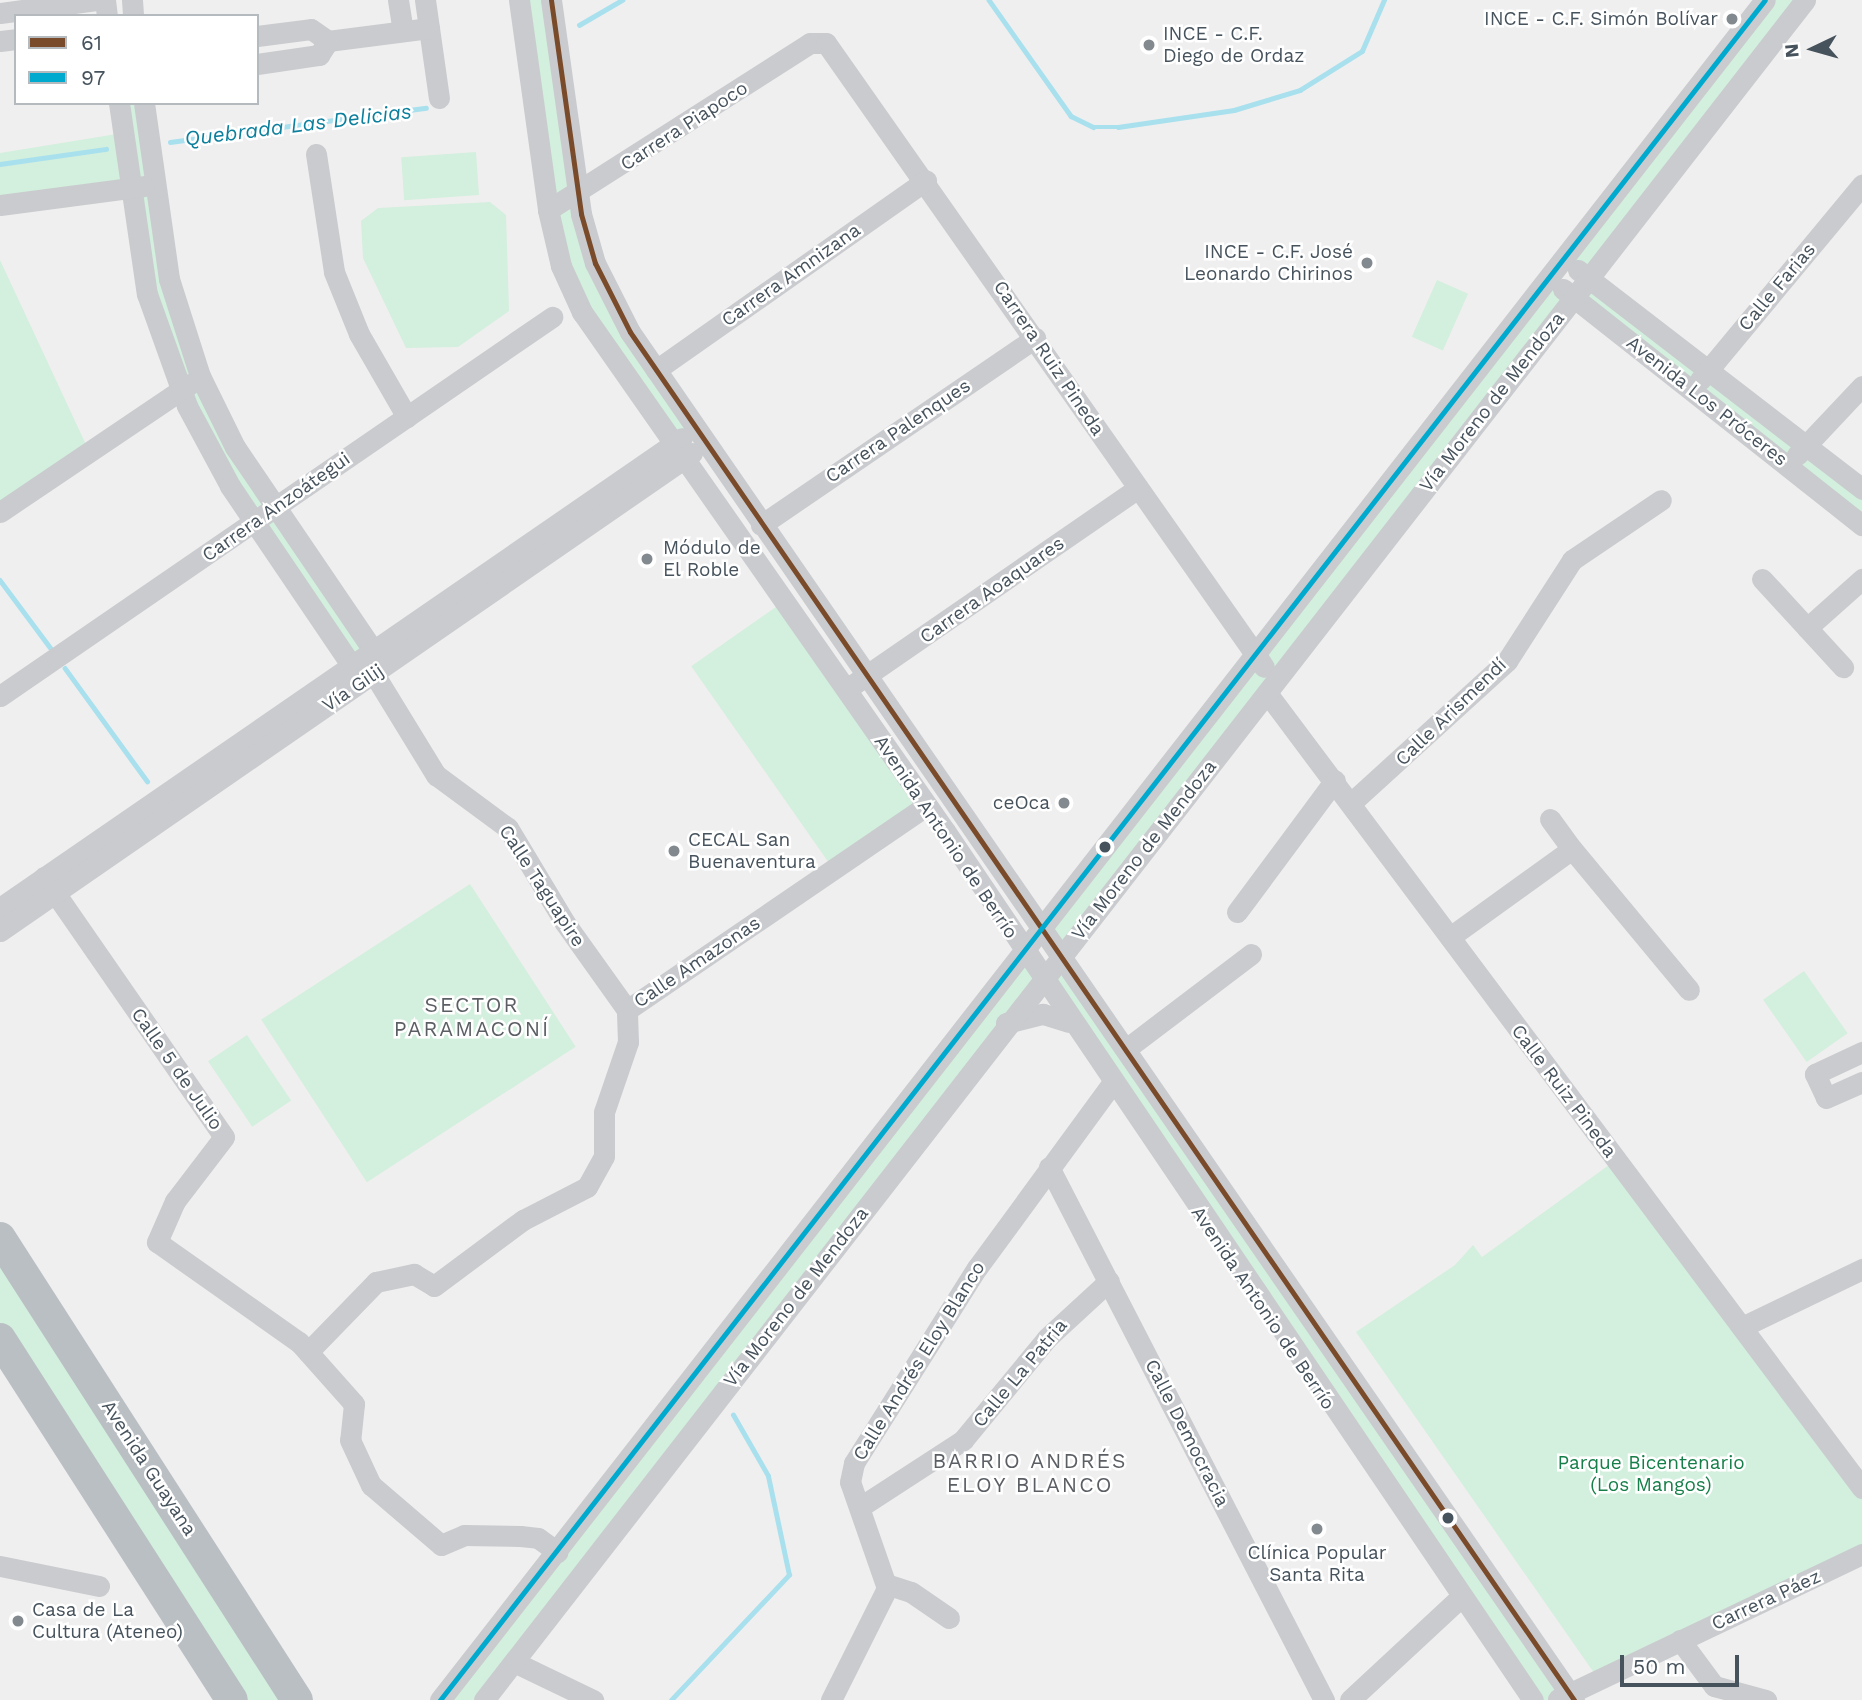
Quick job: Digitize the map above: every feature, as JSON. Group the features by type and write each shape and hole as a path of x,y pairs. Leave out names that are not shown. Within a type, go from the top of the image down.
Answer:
{"highway":[{"name":"Avenida Guayana","path":"0,1238 297,1700"},
{"path":"0,1339 232,1700"}],"street":[{"path":"0,13 96,0"},
{"path":"398,0 402,31"},
{"path":"425,0 439,97"},
{"name":"Avenida Antonio de Berrío","path":"519,0 548,210 561,266 582,313 927,805 1111,1085 1533,1700"},
{"name":"Avenida Antonio de Berrío","path":"551,0 578,193 603,283 700,436 1126,1049 1567,1698"},
{"name":"Vía Moreno de Mendoza","path":"440,1700 1257,657 1765,0"},
{"name":"Vía Moreno de Mendoza","path":"484,1700 1006,1023 1272,687 1805,0"},
{"path":"259,36 311,29 328,41 429,28"},
{"path":"259,64 319,55 328,41"},
{"name":"Carrera Piapoco","path":"548,210 818,41"},
{"name":"Carrera Ruiz Pineda","path":"818,41 850,69 1257,657 1272,687"},
{"path":"119,105 147,294 180,390 254,522 369,668"},
{"path":"144,105 169,279 200,376 230,438 275,507 369,668"},
{"path":"316,154 334,272 359,334 407,417"},
{"name":"Carrera Amnizana","path":"656,370 926,180"},
{"path":"0,205 155,184"},
{"name":"Calle Farias","path":"1692,390 1862,186"},
{"name":"Avenida Los Próceres","path":"1565,260 1862,489"},
{"name":"Avenida Los Próceres","path":"1550,279 1789,464 1862,525"},
{"name":"Carrera Anzoátegui","path":"0,696 552,317"},
{"name":"Carrera Palenques","path":"761,524 1035,338"},
{"path":"0,512 200,376"},
{"path":"1789,464 1805,443 1862,386"},
{"name":"Vía Gilij","path":"0,931 50,885 369,668 700,436"},
{"name":"Carrera Aoaquares","path":"845,690 1138,488"},
{"name":"Calle Arismendí","path":"1351,803 1507,660 1572,560 1661,500"},
{"path":"1762,579 1843,667"},
{"path":"1807,628 1862,579"},
{"name":"Calle Taguapire","path":"369,668 436,775 508,828 565,923 628,1010"},
{"name":"Calle Ruiz Pineda","path":"1272,687 1351,803 1862,1488"},
{"path":"1237,912 1335,780"},
{"name":"Calle Amazonas","path":"308,1352 376,1282 414,1274 434,1286 523,1220 587,1188 604,1156 604,1112 628,1042 628,1010 927,805"},
{"path":"1550,819 1689,990"},
{"path":"1450,937 1572,849"},
{"name":"Vía Gilij","path":"0,908 50,885"},
{"name":"Calle 5 de Julio","path":"50,885 224,1137 175,1201 158,1242 272,1318 308,1352 354,1404 350,1440 366,1478 441,1545 464,1535 520,1536 538,1538 557,1552"},
{"path":"1012,886 1044,902 1073,892"},
{"path":"1126,1049 1251,954"},
{"path":"1006,1023 1044,1014 1069,1022"},
{"path":"1862,1052 1815,1074 1826,1098 1862,1082"},
{"name":"Calle Andrés Eloy Blanco","path":"886,1584 849,1476 854,1462 1049,1167 1111,1085"},
{"name":"Calle Democracia","path":"1049,1167 1324,1700"},
{"path":"1742,1327 1862,1269"},
{"path":"775,1272 800,1293"},
{"name":"Calle La Patria","path":"860,1507 963,1440 1047,1338 1108,1281"},
{"name":"Carrera Páez","path":"1567,1698 1680,1640 1862,1554"},
{"path":"0,1566 99,1586"},
{"path":"831,1700 886,1584 911,1592 950,1618"},
{"path":"1350,1700 1461,1597"},
{"path":"1680,1640 1714,1686 1766,1700"},
{"path":"513,1662 593,1700"}],"green space":[{"path":"519,0 551,0 587,238 695,429 672,445 570,288"},
{"path":"1765,0 1805,0 1589,278 1862,489 1862,525 1574,298 1061,952 1045,930 1550,279 1574,297 1589,279 1565,260"},
{"path":"119,105 144,105 165,257 200,376 373,651 618,482 352,666 187,406 130,188 0,205 0,153 123,133"},
{"path":"476,152 479,195 404,200 401,157"},
{"path":"490,202 506,215 509,311 458,347 406,348 363,258 361,221 378,208"},
{"path":"0,260 89,451 0,512"},
{"path":"1437,280 1468,294 1443,350 1412,337"},
{"path":"783,602 926,806 834,870 691,666"},
{"path":"470,884 576,1047 367,1182 261,1020"},
{"path":"1024,953 1041,979 1060,955 1574,1700 1534,1700 1041,980 484,1700 440,1700"},
{"path":"1804,971 1848,1033 1807,1062 1763,1000"},
{"path":"247,1035 291,1100 252,1127 208,1061"},
{"name":"Parque Bicentenario (Los Mangos)","path":"1616,1160 1862,1488 1862,1554 1599,1680 1356,1332 1455,1265 1473,1245 1482,1257"},
{"path":"0,1238 297,1700 232,1700 0,1339"}],"waterway":[{"name":"Quebrada Las Delicias","path":"579,25 622,0"},
{"name":"Quebrada Las Delicias","path":"989,0 1071,116 1094,127 1118,127 1234,110 1300,90 1362,51 1384,0"},
{"name":"Quebrada Las Delicias","path":"170,142 426,108"},
{"name":"Quebrada Las Delicias","path":"0,164 106,149"},
{"path":"0,580 50,647"},
{"path":"65,668 147,781"},
{"path":"671,1700 789,1575 768,1476 733,1415"}],"transit line":[{"name":"61","path":"551,0 581,214 595,263 630,332 1574,1700"},
{"name":"97","path":"440,1700 1765,0"}],"place":[{"name":"INCE - C.F. Simón Bolívar","path":"1732,19"},
{"name":"INCE - C.F. Diego de Ordaz","path":"1149,45"},
{"name":"INCE - C.F. José Leonardo Chirinos","path":"1367,263"},
{"name":"Módulo de El Roble","path":"647,559"},
{"name":"ceOca","path":"1064,803"},
{"name":"CECAL San Buenaventura","path":"674,851"},
{"name":"Clínica Popular Santa Rita","path":"1317,1529"},
{"name":"Casa de La Cultura (Ateneo)","path":"18,1621"}],"district":[{"name":"SECTOR PARAMACONÍ","path":"472,1017"},
{"name":"BARRIO ANDRÉS ELOY BLANCO","path":"1030,1473"}]}
